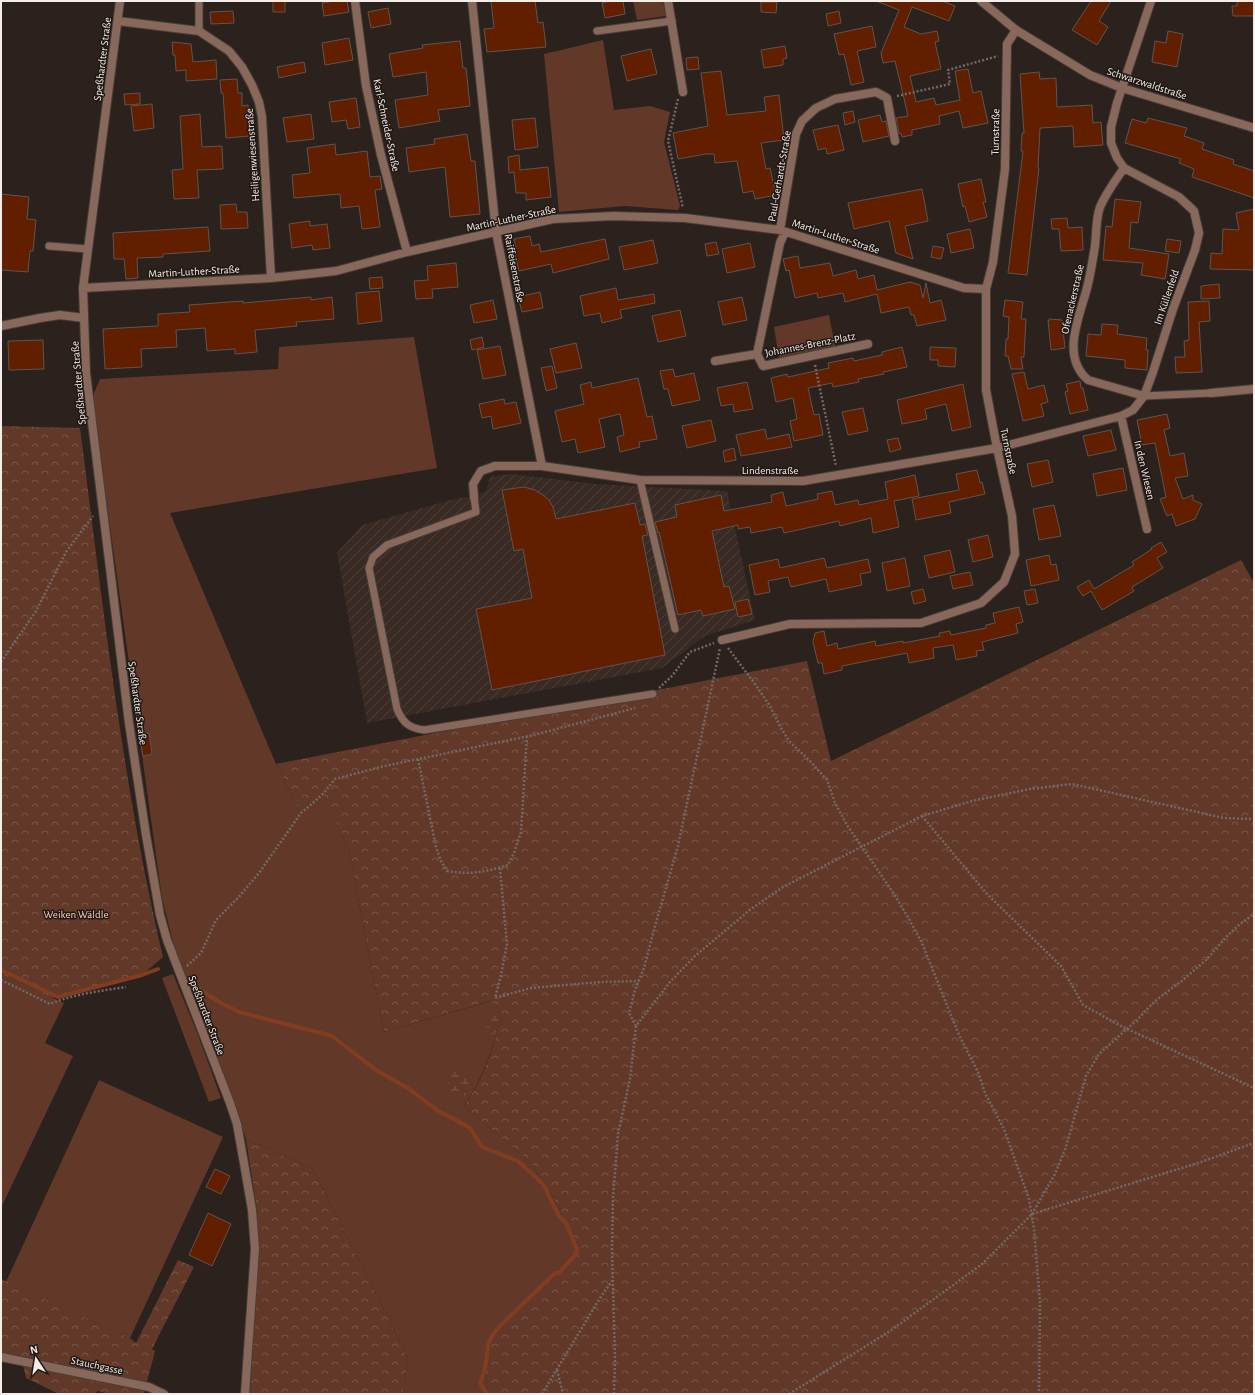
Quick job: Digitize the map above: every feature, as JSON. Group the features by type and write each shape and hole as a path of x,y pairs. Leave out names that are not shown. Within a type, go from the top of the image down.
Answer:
{"street":[{"name":"Speßhardter Straße","path":"120,1 83,288 86,372 129,723 160,915 167,940 237,1124 252,1210 255,1249 245,1394"},
{"name":"Karl-Schneider-Straße","path":"355,1 366,86 380,155 406,252"},
{"name":"Raiffeisenstraße","path":"472,1 496,232 542,466"},
{"path":"668,1 683,92"},
{"name":"Schwarzwaldstraße","path":"981,1 1016,30 1090,75 1122,88 1254,128"},
{"path":"1124,168 1117,158 1111,143 1111,127 1122,88 1151,1"},
{"name":"Heiligenwiesenstraße","path":"118,21 199,31 229,51 242,67 259,102 262,117 271,278"},
{"name":"Turnstraße","path":"722,640 790,624 921,623 981,603 1004,582 1015,554 1012,516 996,448 986,390 986,289 993,262 1005,169 1007,44 1016,30"},
{"name":"Paul-Gerhardt-Straße","path":"757,354 780,243 796,134 802,121 816,108 835,99 876,92 887,98"},
{"path":"887,98 896,141"},
{"name":"Im Küllenfeld","path":"996,448 1121,416 1133,410 1144,396 1173,309 1195,250 1199,232 1194,211 1179,197 1124,168"},
{"name":"Ofenackerstraße","path":"1124,168 1109,190 1100,208 1095,251 1087,288 1076,323 1074,354 1082,374 1088,380 1144,396"},
{"name":"Martin-Luther-Straße","path":"83,288 271,278 336,271 406,252 552,219 613,216 685,218 782,231 964,288 986,289"},
{"path":"1,326 60,315 84,318"},
{"name":"Johannes-Brenz-Platz","path":"715,361 757,354 763,366 813,357 868,344"},
{"path":"1211,393 1254,388"},
{"name":"In den Wiesen","path":"1121,416 1147,529"},
{"name":"Lindenstraße","path":"474,496 473,484 481,471 496,466 542,466 640,480 802,482 996,448"},
{"name":"Stauchgasse","path":"1,1358 149,1387 164,1394"}],"lane":[{"path":"199,1 199,31"},
{"path":"597,31 672,21"},
{"path":"49,246 88,249"},
{"path":"1144,396 1211,393"},
{"path":"640,480 674,629"},
{"path":"474,496 476,512 387,545 373,557 369,568 397,709 401,719 413,728 424,730 653,694"}],"path":[{"path":"887,98 950,84 948,70 990,57 1006,54"},
{"path":"683,92 678,98 668,141 685,218"},
{"path":"813,357 838,476"},
{"path":"1,662 36,611 66,552 102,504"},
{"path":"653,694 672,676 690,652 722,640"},
{"path":"722,640 770,706 781,728 790,741 828,780 835,803 847,826 892,891 922,943 959,1036 978,1072 985,1093 1004,1130 1029,1199 1032,1214 1039,1282 1039,1394"},
{"path":"636,1026 629,1013 635,990 644,968 678,846 722,640"},
{"path":"180,974 201,953 216,920 237,899 259,872 301,813 323,794 335,779 380,767 527,736 636,708"},
{"path":"418,759 436,847 441,861 447,871 481,873 508,865 514,853 521,832 527,736"},
{"path":"614,1394 615,1359 612,1250 613,1198 618,1134 630,1080 636,1026 670,982 695,956 751,909 783,887 862,848 922,816 972,801 1030,788 1072,784 1224,818 1254,820"},
{"path":"922,816 987,894 1061,966 1083,1005 1127,1029 1254,1088"},
{"path":"500,868 507,944 502,975 495,998 531,988 600,982 639,981"},
{"path":"788,1394 890,1331 982,1264 1032,1214 1055,1174 1066,1147 1086,1076 1099,1054 1155,1001 1207,959 1226,937 1240,924 1254,914"},
{"path":"1,980 50,1004 65,998 91,992 126,987"},
{"path":"1032,1214 1198,1163 1254,1143"},
{"path":"542,1394 556,1369 613,1281"},
{"path":"556,1369 563,1394"}],"shaded area":[{"path":"511,474 596,484 727,491 755,620 705,636 662,668 367,723 337,553 362,525 450,500 474,496 486,491 490,477"}],"green space":[{"path":"633,1 663,1 666,16 637,20"},
{"path":"603,40 614,110 650,106 670,112 664,142 680,206 678,210 625,206 559,212 544,54"},
{"path":"829,315 835,346 779,358 774,327"},
{"path":"414,337 437,468 170,513 276,764 301,813 321,785 349,851 384,1032 491,1001 499,1008 502,1015 482,1074 464,1106 531,1163 558,1206 577,1250 563,1267 548,1279 485,1372 488,1394 403,1394 408,1358 313,1169 246,1139 233,1100 177,958 162,898 92,398 100,379 278,369 279,347"},
{"name":"Weiken Wäldle","path":"1,426 80,428 125,760 136,826 163,957 142,975 52,998 1,974"},
{"path":"1241,560 1254,583 1254,1394 488,1394 485,1372 491,1337 504,1321 548,1279 563,1267 577,1250 558,1206 531,1163 464,1106 482,1074 502,1015 499,1008 490,1001 384,1032 349,851 321,786 301,813 276,764 807,661 831,761"},
{"path":"1,974 64,1003 45,1043 73,1056 1,1208"},
{"path":"173,974 198,1035 221,1098 209,1102 162,978"},
{"path":"495,1012 499,1018 495,1034 491,1034 487,1027 487,1020 489,1014"},
{"path":"453,1069 462,1070 464,1073 469,1085 468,1095 458,1097 449,1089 448,1080"},
{"path":"99,1080 223,1137 130,1338 6,1282"},
{"path":"246,1139 313,1169 408,1358 403,1394 250,1394 259,1249 257,1211"},
{"path":"178,1260 194,1267 152,1349 155,1351 144,1393 121,1394 98,1391 93,1394 59,1394 26,1378 21,1356 1,1353 1,1279 130,1338 136,1343"}],"building":[{"path":"273,1 285,1 285,12 273,12"},
{"path":"347,1 349,12 324,16 322,3"},
{"path":"491,1 535,1 538,23 543,22 546,47 487,52 484,29 494,28"},
{"path":"610,1 623,1 625,14 605,18 602,3"},
{"path":"876,1 942,1 955,6 949,21 912,7 904,27 921,34 937,31 939,41 935,42 941,69 910,76 916,102 934,98 936,105 960,100 955,71 968,69 973,93 981,91 988,123 963,128 959,111 939,116 940,124 912,130 912,135 902,137 901,133 899,134 896,118 908,116 895,61 883,63 881,53 899,10"},
{"path":"1091,1 1111,1 1099,21 1108,27 1097,45 1072,30"},
{"path":"1237,1 1254,1 1254,16 1233,16 1232,6 1237,6"},
{"path":"761,2 777,2 776,13 761,12"},
{"path":"388,8 391,24 371,28 368,12"},
{"path":"233,11 234,23 211,24 210,12"},
{"path":"839,11 841,23 828,26 826,14"},
{"path":"872,26 876,47 857,51 864,82 851,85 844,54 839,55 834,34"},
{"path":"1168,31 1183,34 1177,67 1152,62 1155,41 1166,43"},
{"path":"349,38 353,60 325,65 322,43"},
{"path":"460,41 463,68 466,68 470,106 438,110 440,121 399,128 395,100 428,95 426,72 393,77 389,54 423,48 422,45"},
{"path":"172,42 191,44 193,62 216,60 217,79 186,81 186,70 176,71"},
{"path":"785,46 787,58 783,59 783,65 764,68 761,50"},
{"path":"651,49 657,74 627,81 621,56"},
{"path":"698,57 699,69 687,70 686,58"},
{"path":"304,62 306,72 279,78 277,67"},
{"path":"721,71 727,115 766,111 764,97 779,95 784,140 761,143 766,169 770,168 776,195 755,199 753,191 743,193 737,161 715,163 714,154 678,159 673,133 708,126 701,73"},
{"path":"1039,72 1040,79 1056,78 1057,107 1092,105 1093,123 1101,122 1103,145 1074,147 1073,126 1040,128 1039,168 1027,275 1008,273 1023,151 1021,151 1022,133 1024,133 1020,74"},
{"path":"237,79 238,93 242,93 242,106 248,105 250,136 226,138 223,93 221,93 220,80"},
{"path":"140,93 140,104 125,105 124,94"},
{"path":"356,98 360,127 348,129 346,120 332,122 329,102"},
{"path":"152,104 154,128 134,131 131,106"},
{"path":"853,111 855,122 845,125 843,113"},
{"path":"200,114 202,147 222,146 223,169 197,170 199,198 174,199 172,170 183,169 180,116"},
{"path":"311,114 314,139 287,142 283,118"},
{"path":"880,115 882,122 886,121 889,136 863,142 858,120"},
{"path":"535,118 538,147 515,150 512,120"},
{"path":"1148,118 1187,128 1184,136 1204,143 1202,149 1234,160 1233,164 1254,171 1254,198 1192,177 1194,169 1179,163 1181,159 1125,143 1132,119 1146,123"},
{"path":"838,125 844,150 827,154 826,148 818,150 813,130"},
{"path":"467,134 471,161 475,161 480,214 450,217 445,167 409,172 406,148 435,144 434,139"},
{"path":"335,144 336,155 367,151 370,177 380,176 382,189 375,190 380,227 362,229 359,206 341,208 340,194 294,198 292,175 310,173 307,148"},
{"path":"519,155 520,170 548,167 551,197 526,200 526,193 516,193 514,172 509,173 508,157"},
{"path":"981,179 986,202 983,202 987,217 969,222 965,206 963,207 958,184"},
{"path":"922,189 928,221 905,226 913,259 896,253 889,221 854,229 848,203"},
{"path":"1,194 29,197 27,219 36,220 33,251 30,251 28,272 1,270"},
{"path":"1115,199 1141,202 1138,223 1131,222 1129,248 1169,254 1165,279 1141,275 1143,263 1103,260 1106,226 1112,227"},
{"path":"236,204 237,212 247,212 248,228 221,229 220,205"},
{"path":"1254,209 1254,270 1210,269 1211,253 1222,254 1223,229 1239,230 1236,213"},
{"path":"1067,218 1068,228 1082,227 1083,250 1061,251 1059,229 1052,229 1051,219"},
{"path":"310,221 310,226 327,224 330,248 313,250 312,245 292,248 289,224"},
{"path":"208,227 210,251 163,254 163,257 137,258 138,278 126,279 124,259 114,259 113,233"},
{"path":"970,229 974,248 951,253 947,234"},
{"path":"530,236 532,246 539,244 541,252 605,239 609,259 553,273 551,264 519,271 514,250 516,249 514,239"},
{"path":"1167,239 1181,241 1179,253 1165,251"},
{"path":"653,240 658,263 624,270 619,247"},
{"path":"716,242 719,254 707,256 705,244"},
{"path":"750,243 755,267 727,273 722,249"},
{"path":"933,246 944,248 941,259 931,257"},
{"path":"798,256 800,268 830,263 833,276 856,270 858,279 874,275 877,290 910,282 920,285 923,298 926,283 930,303 941,300 946,320 917,326 914,315 911,315 909,307 881,313 877,294 845,302 843,293 818,298 817,293 795,298 789,270 786,271 783,259"},
{"path":"456,263 458,287 432,289 433,298 416,299 414,281 428,280 427,266"},
{"path":"382,277 383,288 370,289 369,278"},
{"path":"1219,284 1220,298 1201,299 1201,286"},
{"path":"616,288 618,300 654,294 655,303 620,310 622,318 602,323 600,313 584,316 580,296"},
{"path":"379,291 382,321 358,324 356,293"},
{"path":"540,292 543,308 522,312 518,297"},
{"path":"311,297 311,300 332,297 334,319 296,322 297,326 255,330 257,352 235,354 235,349 207,351 205,328 176,330 177,347 141,349 142,367 105,369 103,329 158,326 158,314 190,312 189,305 243,301 243,303"},
{"path":"742,297 747,320 723,325 718,302"},
{"path":"493,300 497,319 474,323 470,305"},
{"path":"1005,300 1023,302 1021,319 1026,319 1024,357 1021,357 1023,369 1011,369 1008,356 1005,356 1006,339 1008,339 1009,317 1003,316"},
{"path":"1209,301 1210,321 1199,322 1202,372 1176,373 1175,357 1185,357 1184,341 1189,340 1188,302"},
{"path":"680,310 686,336 658,342 652,316"},
{"path":"1049,319 1062,320 1065,348 1051,350"},
{"path":"1102,324 1118,325 1117,334 1147,338 1147,370 1125,368 1125,360 1086,356 1088,334 1101,335"},
{"path":"482,337 484,347 472,350 470,340"},
{"path":"43,340 44,369 9,370 8,341"},
{"path":"576,343 582,368 556,373 550,349"},
{"path":"500,346 506,375 483,379 477,350"},
{"path":"902,347 907,367 883,372 884,374 858,379 859,382 833,387 832,383 808,388 814,415 819,414 823,435 794,441 790,421 797,419 793,398 776,402 771,378 787,374 788,377 829,368 828,363 853,358 854,361 882,355 882,352"},
{"path":"930,347 956,348 955,367 938,366 938,360 930,360"},
{"path":"552,366 557,388 546,391 541,368"},
{"path":"673,369 675,377 694,373 700,400 672,406 668,389 664,389 660,371"},
{"path":"1024,372 1028,389 1044,385 1048,402 1041,404 1044,416 1023,421 1012,374"},
{"path":"638,378 647,417 652,416 657,439 639,442 640,447 620,452 617,437 624,435 620,414 599,419 605,447 578,453 575,439 562,442 555,411 584,404 580,385 591,382 592,388"},
{"path":"1080,381 1088,410 1070,414 1065,392 1068,391 1066,384"},
{"path":"747,382 753,409 734,412 733,404 721,406 717,388"},
{"path":"963,384 971,427 952,431 946,404 925,409 927,419 902,424 897,400"},
{"path":"504,399 505,404 516,402 521,423 493,429 491,416 482,418 479,404"},
{"path":"863,408 868,431 848,435 842,412"},
{"path":"1167,414 1170,428 1164,430 1170,456 1184,453 1188,476 1175,478 1183,499 1193,495 1193,500 1202,504 1195,519 1176,526 1172,514 1167,516 1160,499 1166,497 1155,443 1142,445 1137,420"},
{"path":"711,420 716,441 687,448 682,426"},
{"path":"765,429 767,439 789,434 792,447 741,456 736,435"},
{"path":"1111,430 1116,450 1088,456 1083,436"},
{"path":"898,438 901,449 890,452 887,440"},
{"path":"734,448 736,460 725,462 723,451"},
{"path":"1048,460 1053,482 1032,487 1027,464"},
{"path":"1123,468 1127,490 1097,496 1093,474"},
{"path":"977,470 980,483 982,482 985,494 949,502 951,513 916,520 912,499 959,490 956,474"},
{"path":"915,475 919,496 894,501 899,527 873,533 871,518 840,526 839,521 784,533 782,527 751,533 750,527 738,529 738,525 712,531 724,587 729,586 735,609 703,616 701,610 678,615 659,532 658,533 655,522 677,517 675,505 721,495 724,511 772,502 771,495 783,492 786,506 818,499 817,494 832,491 835,505 858,500 859,505 888,499 885,482"},
{"path":"524,487 535,490 549,500 553,507 556,519 635,503 640,525 645,524 648,535 642,536 665,655 492,690 476,609 532,598 523,549 514,551 502,490"},
{"path":"1054,505 1061,536 1039,540 1033,509"},
{"path":"988,535 993,557 973,562 968,540"},
{"path":"1161,542 1167,552 1157,558 1163,568 1132,587 1134,591 1102,610 1091,591 1083,596 1077,587 1089,580 1094,589 1134,565 1132,562"},
{"path":"950,550 955,572 929,578 924,556"},
{"path":"1049,555 1051,565 1056,564 1059,580 1031,586 1026,560"},
{"path":"824,558 827,568 868,559 871,572 860,574 862,585 829,592 826,579 791,587 788,577 768,581 770,592 755,595 749,565 778,559 780,568"},
{"path":"905,558 910,586 887,591 882,563"},
{"path":"970,572 973,585 953,589 950,576"},
{"path":"923,589 926,601 914,604 911,592"},
{"path":"1035,589 1038,603 1027,605 1024,591"},
{"path":"748,599 752,614 738,617 735,602"},
{"path":"1019,607 1023,622 1016,624 1018,633 982,642 984,650 976,651 977,656 956,660 953,645 933,648 934,658 909,663 907,653 842,666 842,670 824,674 822,663 818,663 813,642 815,633 824,631 827,646 837,643 838,649 875,641 876,646 903,641 903,643 940,636 939,633 950,631 951,635 986,628 986,625 995,623 993,613"},
{"path":"149,733 152,754 143,756 139,734"},
{"path":"215,1169 230,1176 221,1194 206,1187"},
{"path":"208,1213 231,1224 212,1266 189,1255"}],"waterway":[{"path":"1,970 58,997 142,975 158,969"},
{"path":"197,988 239,1012 332,1036 376,1070 409,1089 437,1110 470,1128 482,1147 518,1161 543,1184 559,1216 566,1223 577,1249 575,1255 559,1273 555,1273 503,1323 492,1336 489,1343 485,1369 480,1383 487,1394"}]}
